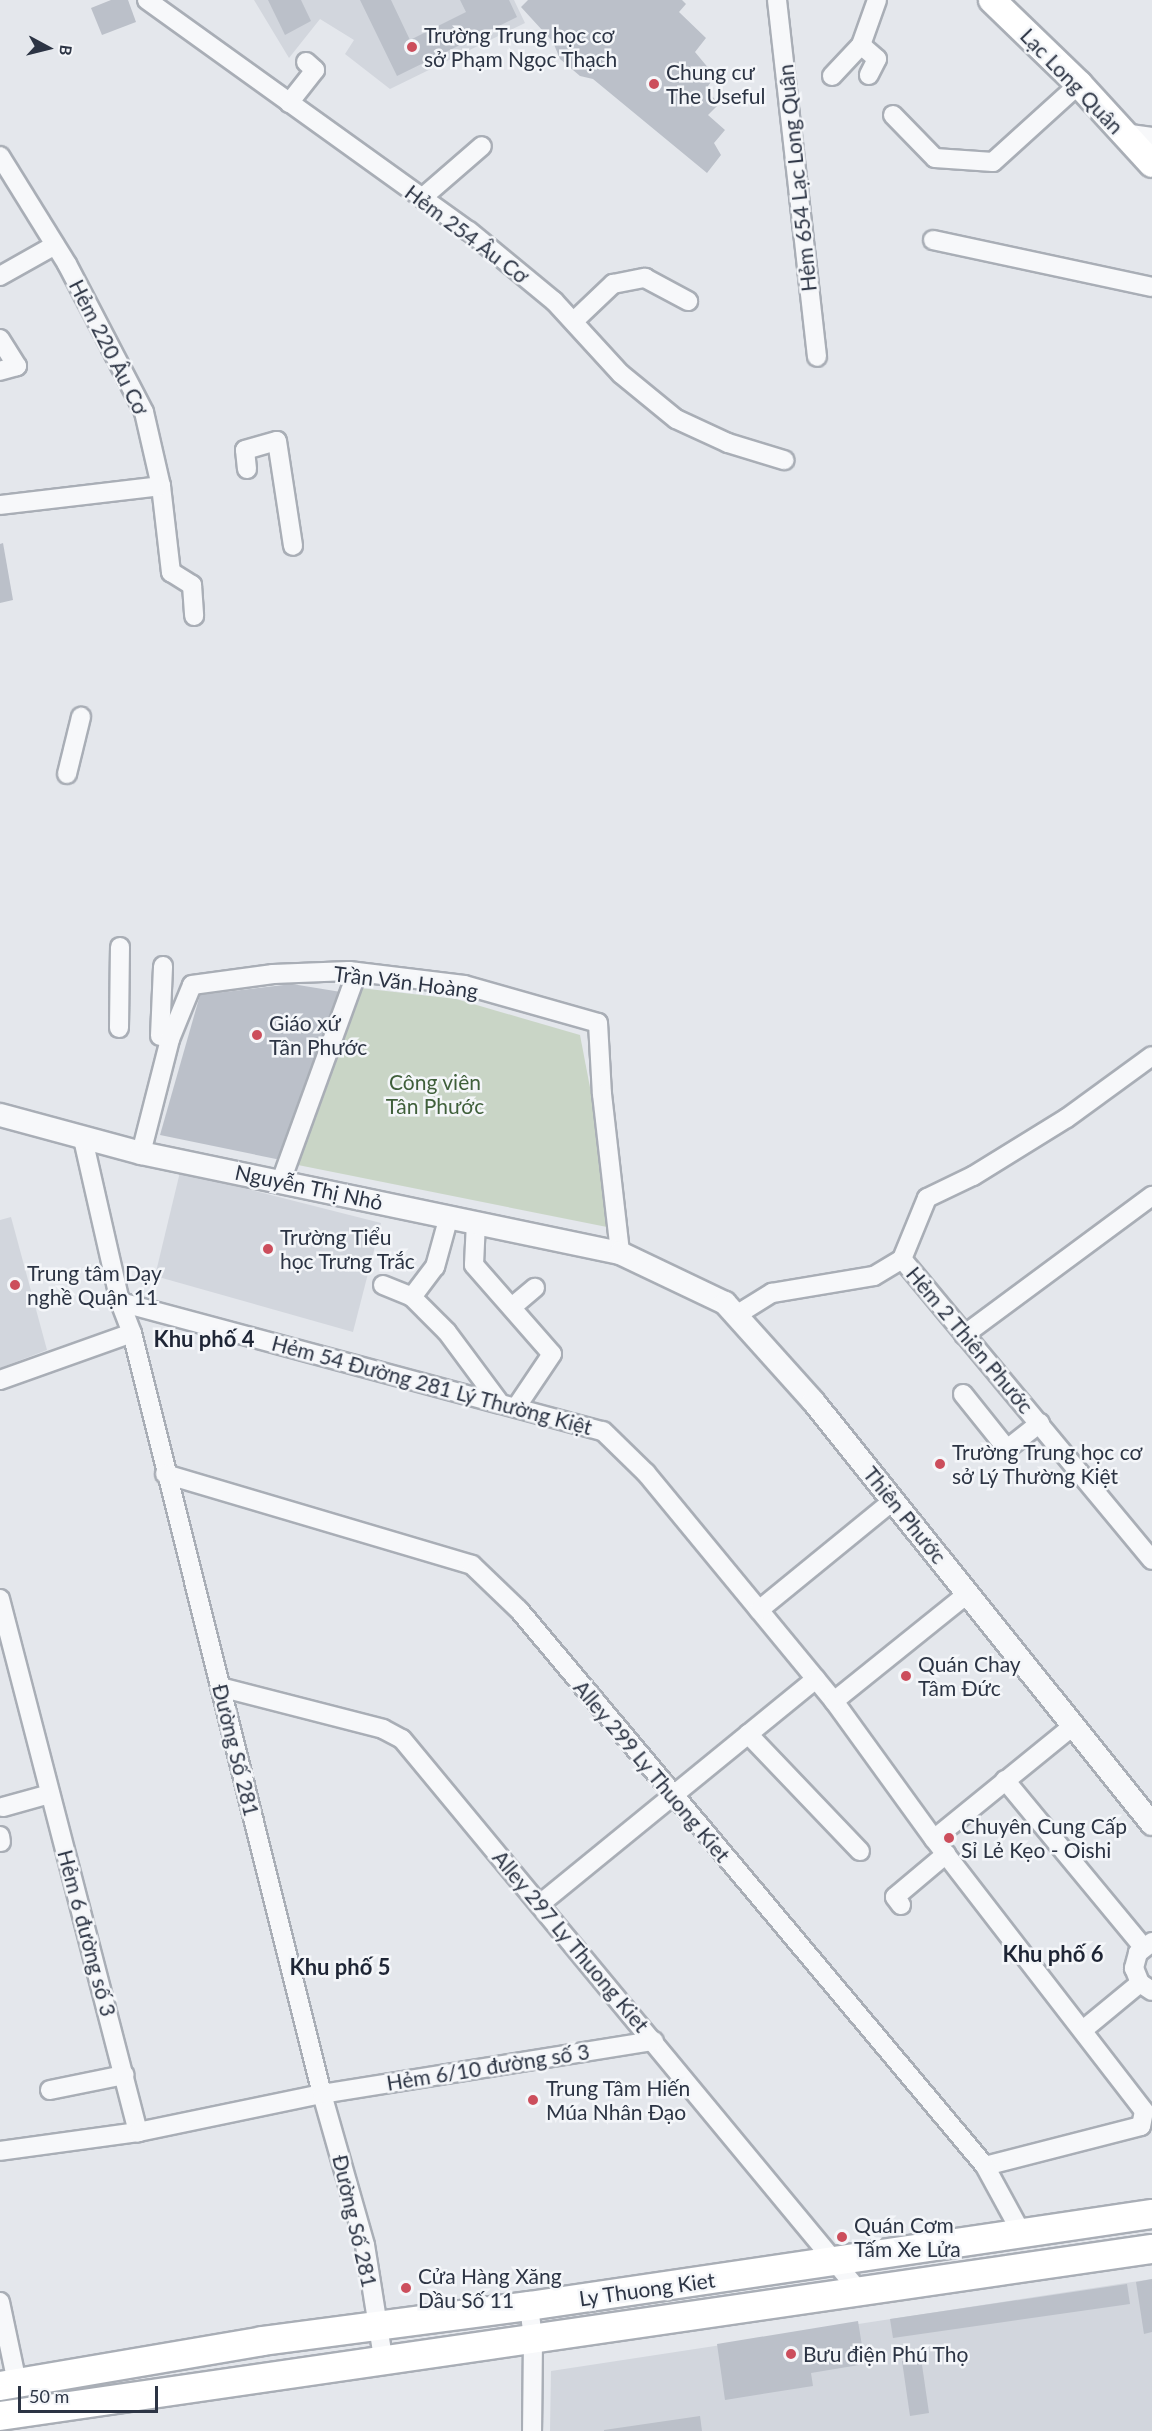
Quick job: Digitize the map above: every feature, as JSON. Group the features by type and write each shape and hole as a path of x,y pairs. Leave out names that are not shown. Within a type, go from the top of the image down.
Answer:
{"main road":[{"name":"Lạc Long Quân","path":"992,0 1079,84 1152,164"},
{"name":"Ly Thuong Kiet","path":"9,2384 377,2325 529,2306 1152,2214"},
{"name":"Ly Thuong Kiet","path":"0,2416 147,2392 384,2363 533,2339 1152,2249"}],"street":[{"name":"Hẻm 254 Âu Cơ","path":"147,0 469,231 574,321 621,374 676,418 728,443 784,460"},
{"name":"Hẻm 654 Lạc Long Quân","path":"777,0 817,357"},
{"path":"832,76 861,45 876,0"},
{"path":"861,45 877,59 869,75"},
{"path":"289,103 315,70 306,62"},
{"path":"893,115 935,158 993,162 1079,84"},
{"path":"1123,134 1152,137"},
{"path":"422,198 482,146"},
{"name":"Hẻm 220 Âu Cơ","path":"0,156 55,245 144,412 161,486 171,572 192,585 194,616"},
{"path":"933,240 1152,287"},
{"path":"0,276 55,245"},
{"path":"574,321 613,284 645,278 688,301"},
{"path":"0,339 16,366 0,370"},
{"path":"247,469 245,450 277,441 293,546"},
{"path":"0,505 161,486"},
{"path":"67,774 81,717"},
{"path":"119,1028 120,947"},
{"path":"160,1036 163,966"},
{"path":"281,1181 357,972"},
{"name":"Trần Văn Hoàng","path":"141,1154 170,1039 192,985 273,974 357,972 464,985 598,1023 602,1094 620,1253"},
{"path":"738,1314 772,1293 873,1276 902,1259 927,1198 973,1176 1067,1118 1152,1056"},
{"name":"Nguyễn Thị Nhỏ","path":"0,1115 141,1154 281,1181 620,1253"},
{"name":"Đường Số 281","path":"83,1139 120,1302 132,1333 165,1474 322,2094 365,2245 384,2363"},
{"path":"964,1335 1152,1196"},
{"path":"412,1297 435,1267 449,1216"},
{"path":"476,1222 474,1265 552,1354 517,1406"},
{"name":"Thiên Phước","path":"620,1253 701,1289 738,1314 894,1500 1152,1824"},
{"name":"Hẻm 2 Thiên Phước","path":"902,1259 1152,1560"},
{"path":"383,1285 412,1297 447,1332 499,1402"},
{"path":"512,1307 535,1288"},
{"name":"Hẻm 54 Đường 281 Lý Thường Kiệt","path":"120,1302 517,1406 603,1431 646,1473 834,1701 934,1839 1144,2111 1141,2126 985,2166"},
{"path":"0,1380 132,1333"},
{"path":"963,1394 1007,1449 1040,1423"},
{"name":"Alley 299 Ly Thuong Kiet","path":"165,1474 472,1565 519,1610 672,1796 985,2166 1022,2234"},
{"path":"759,1610 894,1500"},
{"path":"834,1701 967,1594"},
{"name":"Hẻm 6 đường số 3","path":"0,1599 138,2132"},
{"path":"540,1904 816,1679"},
{"name":"Alley 297 Ly Thuong Kiet","path":"220,1688 383,1729 402,1739 859,2291"},
{"path":"934,1839 1073,1726"},
{"path":"748,1734 860,1851"},
{"path":"1005,1780 1147,1944 1135,1960 1146,1987 1083,2030"},
{"path":"1,1805 50,1794"},
{"path":"901,1905 895,1897 946,1854"},
{"name":"Hẻm 6/10 đường số 3","path":"138,2132 322,2094 654,2041"},
{"path":"50,2090 123,2074"},
{"path":"0,2151 138,2132"},
{"path":"0,2302 9,2384"},
{"path":"529,2306 533,2339 532,2431"}],"shaded area":[{"name":"Trường Trung học cơ sở Phạm Ngọc Thạch","path":"254,0 514,0 525,23 390,89 345,54 354,40 320,19 289,58"},
{"name":"Trường Tiểu học Trưng Trắc","path":"180,1172 381,1223 353,1332 155,1276"},
{"name":"Trung tâm Dạy nghề Quận 11","path":"11,1217 47,1350 0,1368 0,1220"},
{"path":"1152,2279 1152,2431 550,2431 551,2371"}],"green space":[{"name":"Công viên Tân Phước","path":"360,988 456,999 580,1035 617,1229 293,1164"}],"building":[{"path":"111,0 128,0 136,22 102,35 91,8"},
{"path":"268,0 301,0 311,21 285,35"},
{"path":"360,0 391,0 410,40 466,12 460,0 509,0 517,17 397,76"},
{"name":"Chung cư The Useful","path":"528,0 682,0 686,4 679,12 706,38 695,52 715,76 706,89 719,104 708,115 725,130 714,143 721,155 707,173 593,79 580,76 560,59 553,42 521,7"},
{"path":"3,543 13,600 0,603 0,544"},
{"name":"Giáo xứ Tân Phước","path":"292,984 341,992 281,1160 160,1135 200,995"},
{"path":"1152,2279 1152,2332 1144,2334 1136,2282"},
{"path":"1127,2284 1130,2304 893,2338 890,2319"},
{"name":"Bưu điện Phú Thọ","path":"858,2321 865,2364 811,2373 813,2386 725,2400 717,2344"},
{"path":"921,2358 929,2413 910,2416 902,2361"},
{"path":"700,2416 702,2431 604,2431 604,2430"}],"place":[{"name":"Trường Trung học cơ sở Phạm Ngọc Thạch","path":"412,47"},
{"name":"Chung cư The Useful","path":"654,84"},
{"name":"Giáo xứ Tân Phước","path":"257,1035"},
{"name":"Trường Tiểu học Trưng Trắc","path":"268,1249"},
{"name":"Trung tâm Dạy nghề Quận 11","path":"15,1285"},
{"name":"Trường Trung học cơ sở Lý Thường Kiệt","path":"940,1464"},
{"name":"Quán Chay Tâm Đức","path":"906,1676"},
{"name":"Chuyên Cung Cấp Sỉ Lẻ Kẹo - Oishi","path":"949,1838"},
{"name":"Trung Tâm Hiến Múa Nhân Đạo","path":"533,2100"},
{"name":"Quán Cơm Tấm Xe Lửa","path":"842,2237"},
{"name":"Cửa Hàng Xăng Dầu Số 11","path":"406,2288"},
{"name":"Bưu điện Phú Thọ","path":"791,2354"}],"district":[{"name":"Khu phố 4","path":"204,1339"},
{"name":"Khu phố 6","path":"1053,1954"},
{"name":"Khu phố 5","path":"340,1967"}]}
